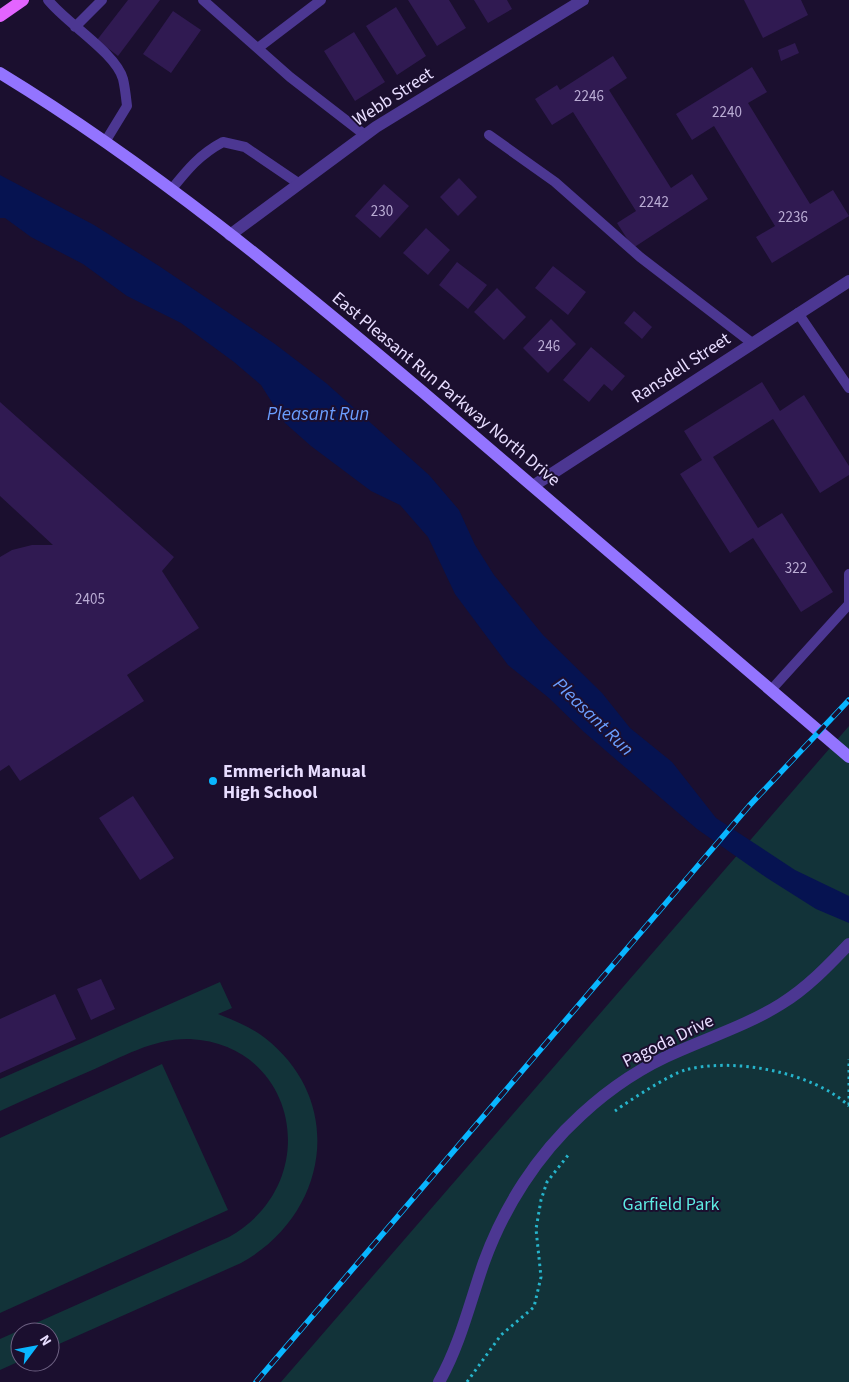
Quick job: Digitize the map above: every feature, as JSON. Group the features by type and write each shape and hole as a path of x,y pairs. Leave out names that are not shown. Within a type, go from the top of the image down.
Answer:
{"main road":[{"path":"0,16 23,0"}],"street":[{"name":"Webb Street","path":"230,235 365,134 427,94 583,0"},
{"name":"East Pleasant Run Parkway North Drive","path":"0,73 172,190 326,310 849,757"},
{"name":"Ransdell Street","path":"533,486 849,280"},
{"name":"Pagoda Drive","path":"439,1382 452,1353 496,1232 519,1190 561,1135 588,1108 633,1075 668,1056 739,1026 774,1008 824,971 849,944"}],"lane":[{"path":"48,0 114,62 123,78 127,106 104,142"},
{"path":"75,27 102,0"},
{"path":"203,0 290,77 365,134"},
{"path":"258,48 321,0"},
{"path":"489,135 554,182 640,257 752,343"},
{"path":"172,190 198,158 223,142 246,147 298,183"},
{"path":"798,313 849,388"},
{"path":"771,690 849,604 849,574"}],"path":[{"path":"849,1059 849,1105"},
{"path":"608,1117 643,1093 684,1070 744,1065 782,1074 822,1087 849,1105"},
{"path":"467,1382 502,1335 534,1307 541,1277 536,1229 541,1200 547,1182 570,1153"}],"green space":[{"name":"Garfield Park","path":"849,726 849,1382 281,1382"},
{"path":"220,982 232,1008 218,1014 248,1027 265,1038 291,1064 308,1093 316,1125 316,1156 308,1188 293,1217 270,1242 241,1263 60,1344 60,1322 38,1322 229,1237 259,1213 279,1184 287,1152 286,1120 275,1090 255,1064 227,1047 190,1039 151,1045 126,1054 0,1111 0,1079"},
{"path":"162,1064 228,1210 0,1313 0,1138"},
{"path":"10,1335 10,1366 0,1370 0,1339"}],"water":[{"name":"Pleasant Run","path":"0,175 94,225 159,266 275,344 326,383 429,475 459,510 475,545 494,575 543,635 602,693 630,728 672,762 716,818 795,870 849,896 849,923 816,909 767,878 697,829 584,732 549,698 508,665 455,594 428,537 400,505 371,491 311,446 285,423 261,385 234,362 181,323 127,296 83,264 31,237 5,218 0,218"}],"building":[{"path":"128,0 160,0 118,56 97,40"},
{"path":"408,0 449,0 466,28 437,46"},
{"path":"474,0 507,0 512,9 488,23"},
{"path":"744,0 801,0 808,15 763,38"},
{"path":"396,7 426,56 397,75 366,26"},
{"path":"173,11 201,30 171,73 143,54"},
{"path":"354,32 385,82 355,101 324,51"},
{"path":"795,43 799,53 781,61 778,50"},
{"path":"613,56 627,78 609,90 671,188 692,174 708,199 633,248 617,223 636,211 573,112 552,125 535,99 557,85 560,90"},
{"path":"752,67 767,92 748,103 810,204 833,190 849,216 772,263 756,237 775,226 714,126 692,140 676,114"},
{"path":"459,178 477,197 458,216 440,197"},
{"path":"384,184 409,206 380,238 355,216"},
{"path":"426,228 450,250 428,275 403,253"},
{"path":"457,262 487,285 468,309 439,285"},
{"path":"553,266 586,292 568,315 535,288"},
{"path":"497,288 526,317 504,340 474,312"},
{"path":"634,311 652,327 642,339 624,323"},
{"path":"551,319 576,344 548,373 523,348"},
{"path":"591,347 625,376 612,391 604,384 589,402 563,380"},
{"path":"762,382 780,411 804,395 849,466 849,475 820,493 773,419 713,457 758,528 782,513 833,592 801,612 753,538 730,553 680,474 702,460 684,431"},
{"path":"0,402 174,557 162,571 199,628 127,675 144,701 20,781 9,765 0,771 0,557 12,550 32,545 53,545 0,496"},
{"path":"133,796 174,858 140,880 99,818"},
{"path":"101,979 115,1009 91,1020 77,989"},
{"path":"55,994 76,1039 0,1073 0,1019"}],"railway":[{"path":"256,1382 749,806 849,700"}],"place":[{"name":"Emmerich Manual High School","path":"213,781"}]}
